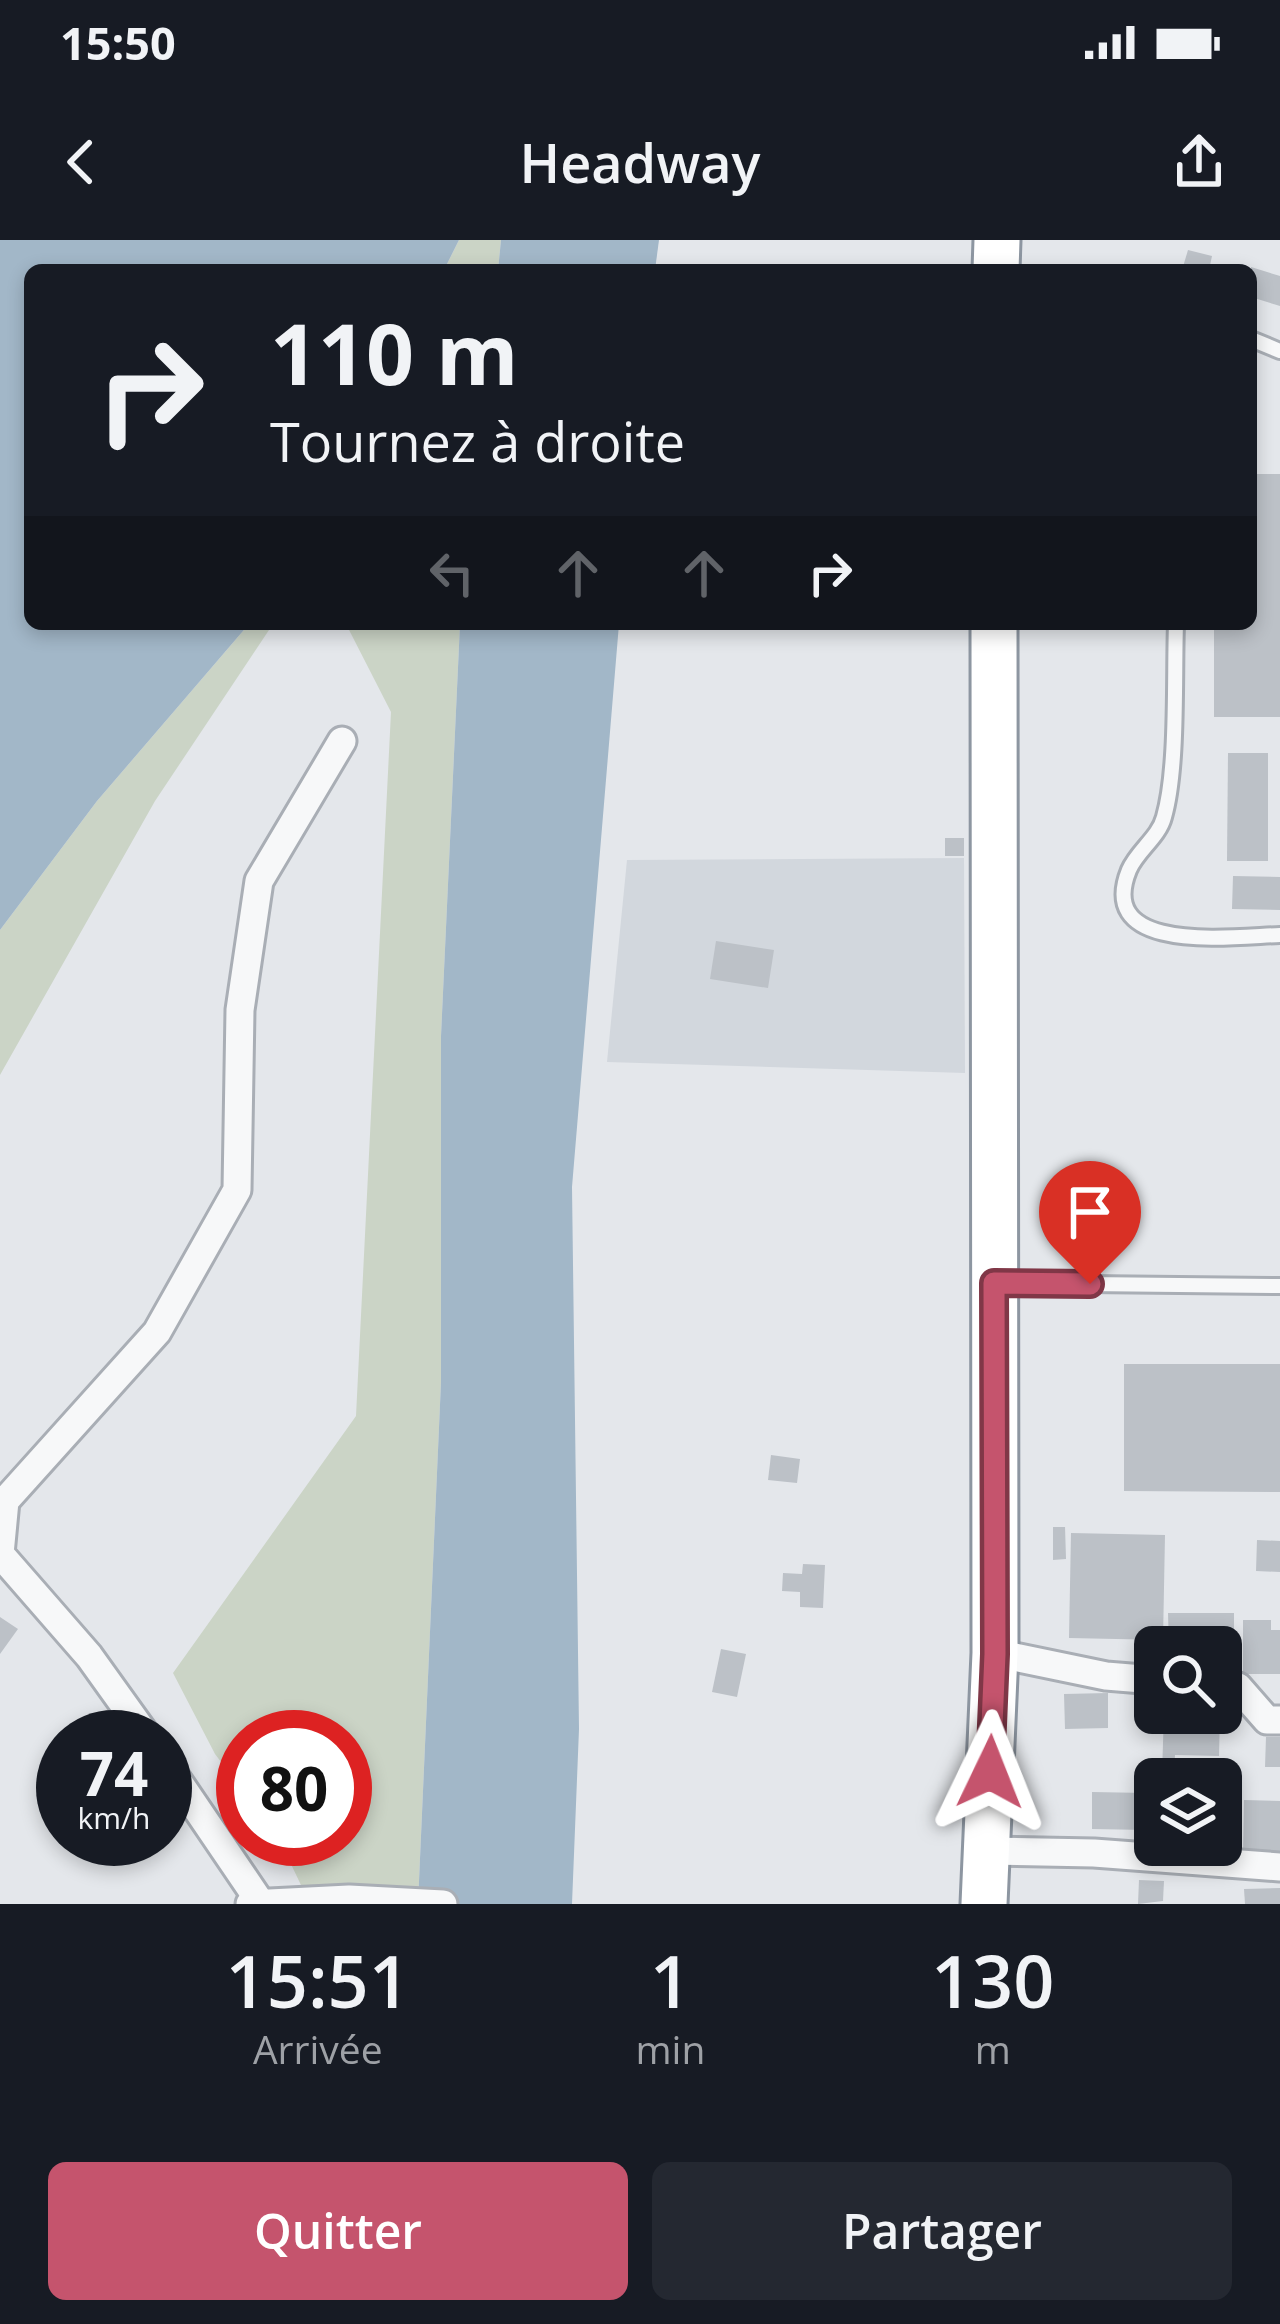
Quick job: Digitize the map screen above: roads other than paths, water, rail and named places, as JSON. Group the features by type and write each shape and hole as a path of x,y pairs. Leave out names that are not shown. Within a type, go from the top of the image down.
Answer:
{"highway":[{"path":"984,1904 995,1654 994,630"}],"street":[{"path":"128,1710 89,1656 0,1554 5,1501 157,1332 237,1190 240,1010 259,881 342,741"},
{"path":"995,1654 1134,1678"},
{"path":"1242,1692 1267,1720 1280,1720"},
{"path":"192,1804 255,1903 349,1899 443,1904"},
{"path":"986,1851 1075,1852 1280,1867"}],"lane":[{"path":"1176,630 1164,821 1129,871 1125,897 1131,917 1147,930 1169,936 1280,935"},
{"path":"994,1283 1280,1286"}],"water":[{"path":"0,240 459,240 447,264 24,264 24,630 244,630 97,801 0,930"},
{"path":"501,240 659,240 656,264 499,264"},
{"path":"460,630 618,630 572,1187 579,1729 572,1904 418,1904 441,1382 441,1036"}]}
